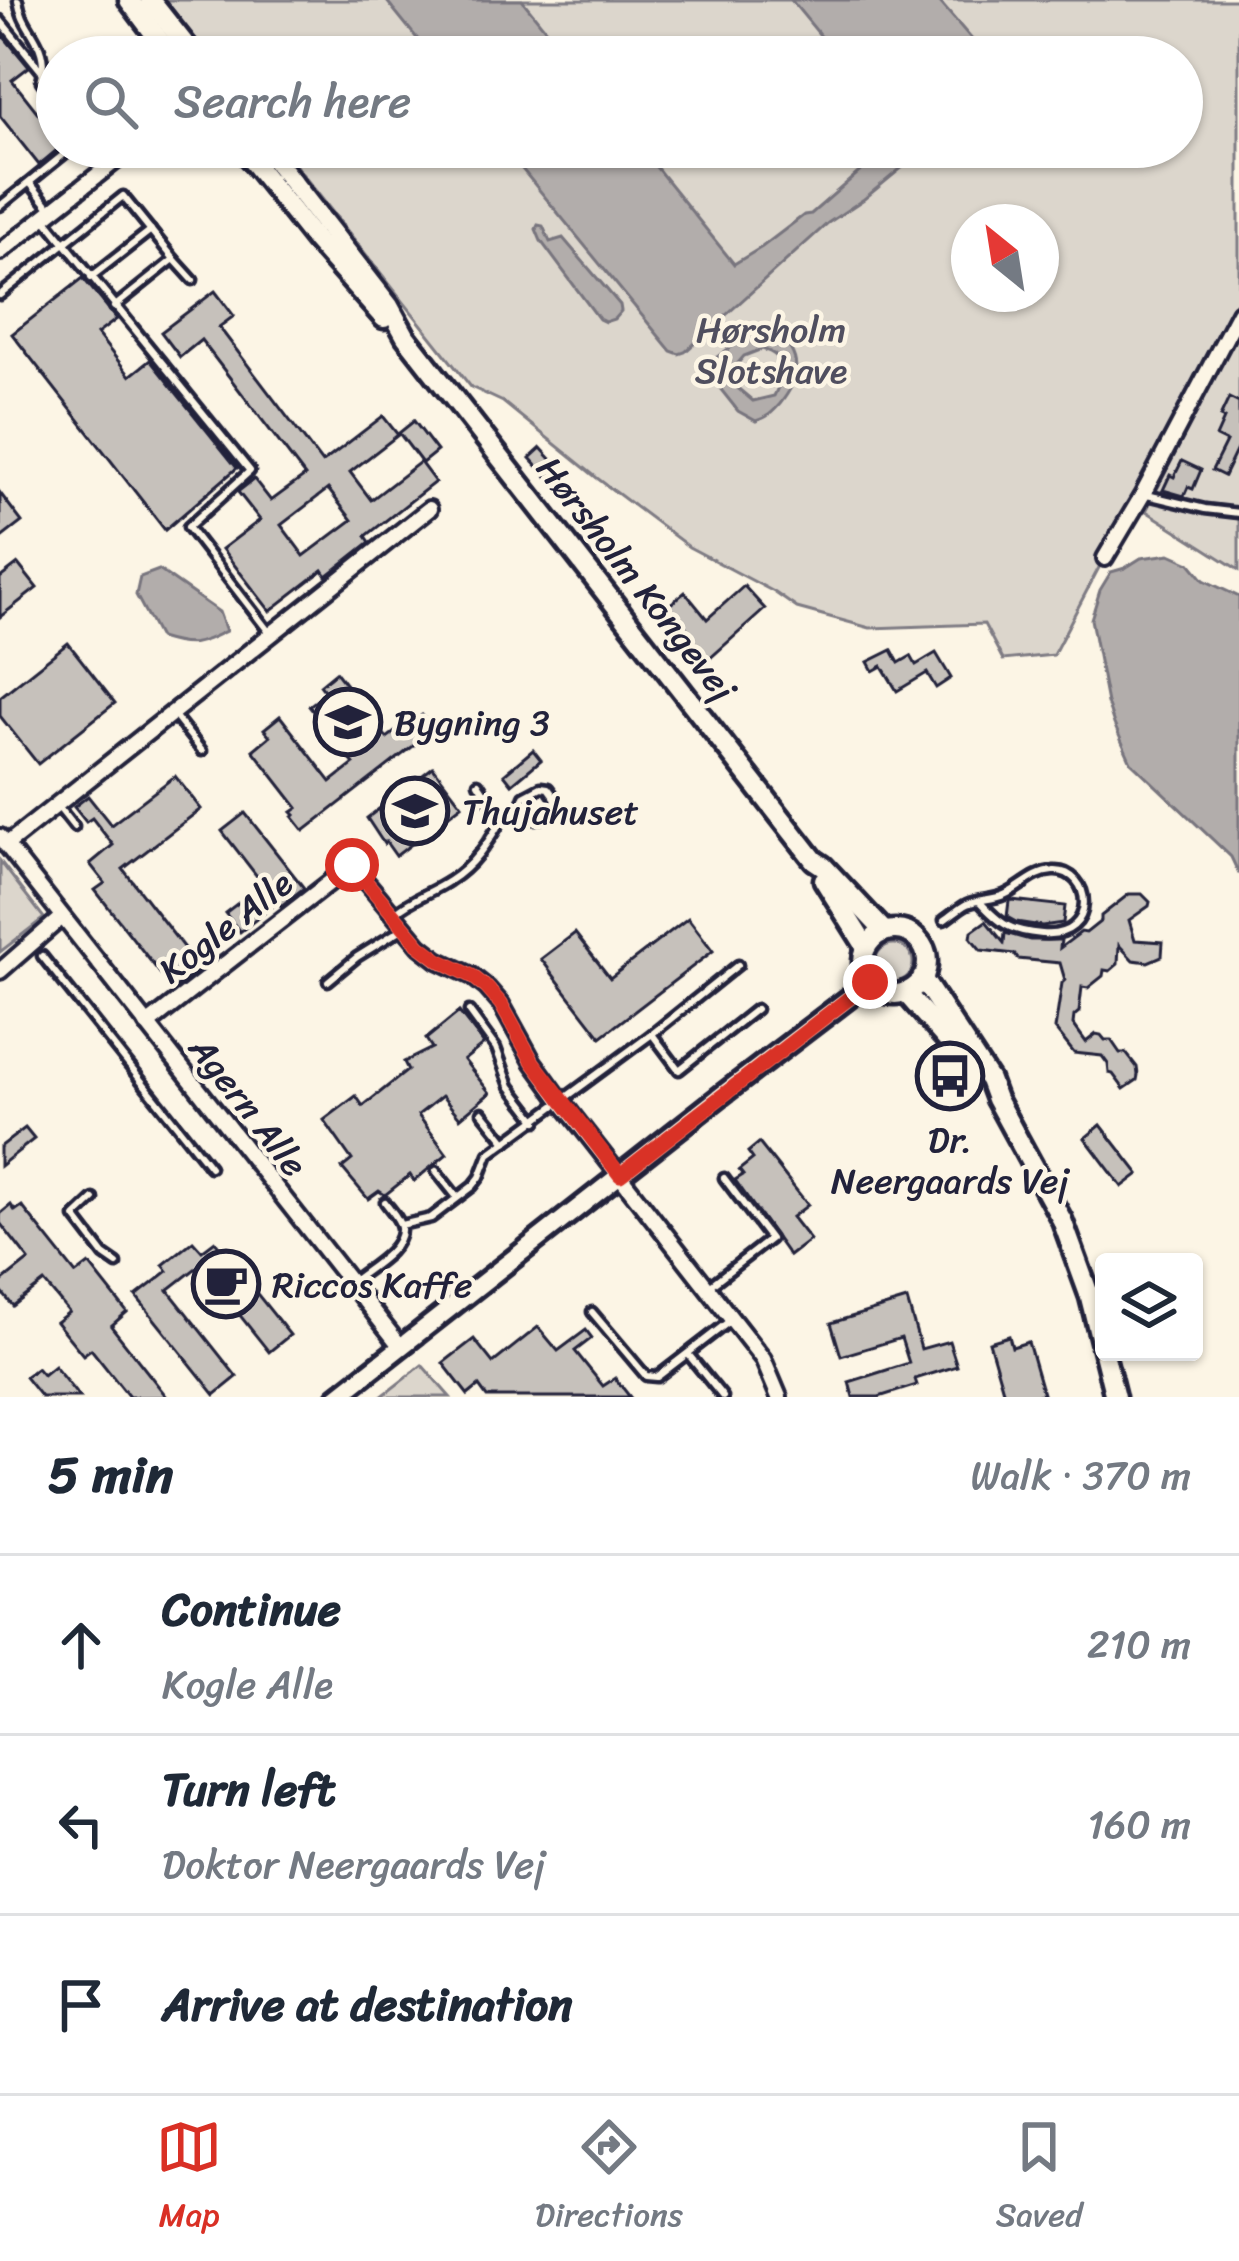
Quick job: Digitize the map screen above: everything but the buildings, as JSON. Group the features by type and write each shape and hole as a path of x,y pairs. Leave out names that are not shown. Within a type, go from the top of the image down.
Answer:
{"main road":[{"path":"129,0 156,36"},
{"path":"150,0 178,36"},
{"name":"Hørsholm Kongevej","path":"258,168 380,314 406,337"},
{"path":"273,168 305,209 326,226"},
{"name":"Hørsholm Kongevej","path":"281,168 389,306 406,337 814,860 884,932"},
{"name":"Hørsholm Kongevej","path":"814,860 866,947"},
{"path":"884,932 911,934 927,960 922,979 905,992 882,991 864,971 866,947 884,932"},
{"path":"922,979 989,1080 1062,1220 1090,1297 1115,1397"},
{"path":"905,992 995,1099"}],"street":[{"path":"0,252 106,168"},
{"path":"1105,558 1239,312"},
{"name":"Agern Alle","path":"401,1348 3,841 173,714 428,507"},
{"name":"Kogle Alle","path":"147,1025 352,865 420,946 472,976 501,1004 562,1102 764,1359 779,1397"},
{"path":"0,971 62,917"},
{"path":"337,1397 870,982"}],"lane":[{"path":"18,0 36,38"},
{"path":"0,20 36,64"},
{"path":"0,206 48,168"},
{"path":"30,183 91,278 250,471 188,527 272,636"},
{"path":"0,295 123,196 193,280"},
{"path":"91,278 151,230"},
{"path":"114,308 175,259"},
{"path":"1143,494 1239,513"},
{"path":"173,714 202,751"},
{"path":"478,783 502,819"},
{"path":"394,914 466,868 484,850 502,819 519,811 524,796 541,787 556,799 546,817 534,819 519,811"},
{"path":"57,805 74,827"},
{"path":"944,920 966,904 1004,895 1038,873 1058,870 1077,881 1084,913 1072,929 1059,935 1017,932 1003,925 980,901"},
{"path":"328,981 405,927"},
{"path":"42,956 210,1167"},
{"path":"401,1225 431,1217 457,1198 480,1178 489,1154 738,965"},
{"path":"652,1034 679,1070 756,1010"},
{"path":"469,1011 496,1048 510,1086 537,1120"},
{"path":"482,1112 506,1143"},
{"path":"436,1171 457,1198"},
{"path":"708,1287 770,1239 724,1178"},
{"path":"94,1199 75,1217 104,1255 117,1264"},
{"path":"350,1284 396,1245 401,1225 385,1202"},
{"path":"592,1312 646,1376 657,1377 733,1318"},
{"path":"688,1354 723,1397"}],"green space":[{"name":"Hørsholm Slotshave","path":"165,0 1239,0 1236,307 1053,655 1003,660 984,624 870,628 797,608 689,547 503,402 471,387 298,168 1203,168 1203,36 193,36"},
{"path":"1235,335 1239,336 1239,570 1146,511"},
{"path":"0,861 44,918 0,952"},
{"path":"894,944 907,950 913,963 907,976 894,982 881,976 875,963 881,950"},
{"path":"422,1365 450,1397 381,1397"}],"shaded area":[{"path":"386,0 522,0 551,36 415,36"},
{"path":"791,0 938,0 969,36 821,36"},
{"path":"521,168 657,168 734,264 811,214 864,168 902,168 828,223 685,352 671,351"},
{"path":"538,225 550,242 563,238 620,305 614,319 599,319 541,241"},
{"path":"759,327 783,341 796,369 780,404 756,421 738,411 703,367","holes":["762,349 781,362 780,381 774,396 753,401 735,386 733,369 744,356"]},
{"path":"1170,554 1190,563 1204,580 1239,597 1239,874 1231,857 1131,762 1107,703 1091,619 1100,590 1111,572 1141,558"},
{"path":"159,570 219,612 226,631 194,644 159,638 136,595 140,577"}],"place":[{"name":"Bygning 3","path":"348,722"},
{"name":"Thujahuset","path":"415,811"},
{"name":"Dr. Neergaards Vej","path":"950,1076"},
{"name":"Riccos Kaffe","path":"226,1284"}],"route":[{"path":"352,865 420,946 472,976 501,1004 533,1062 620,1175 870,982"}]}
